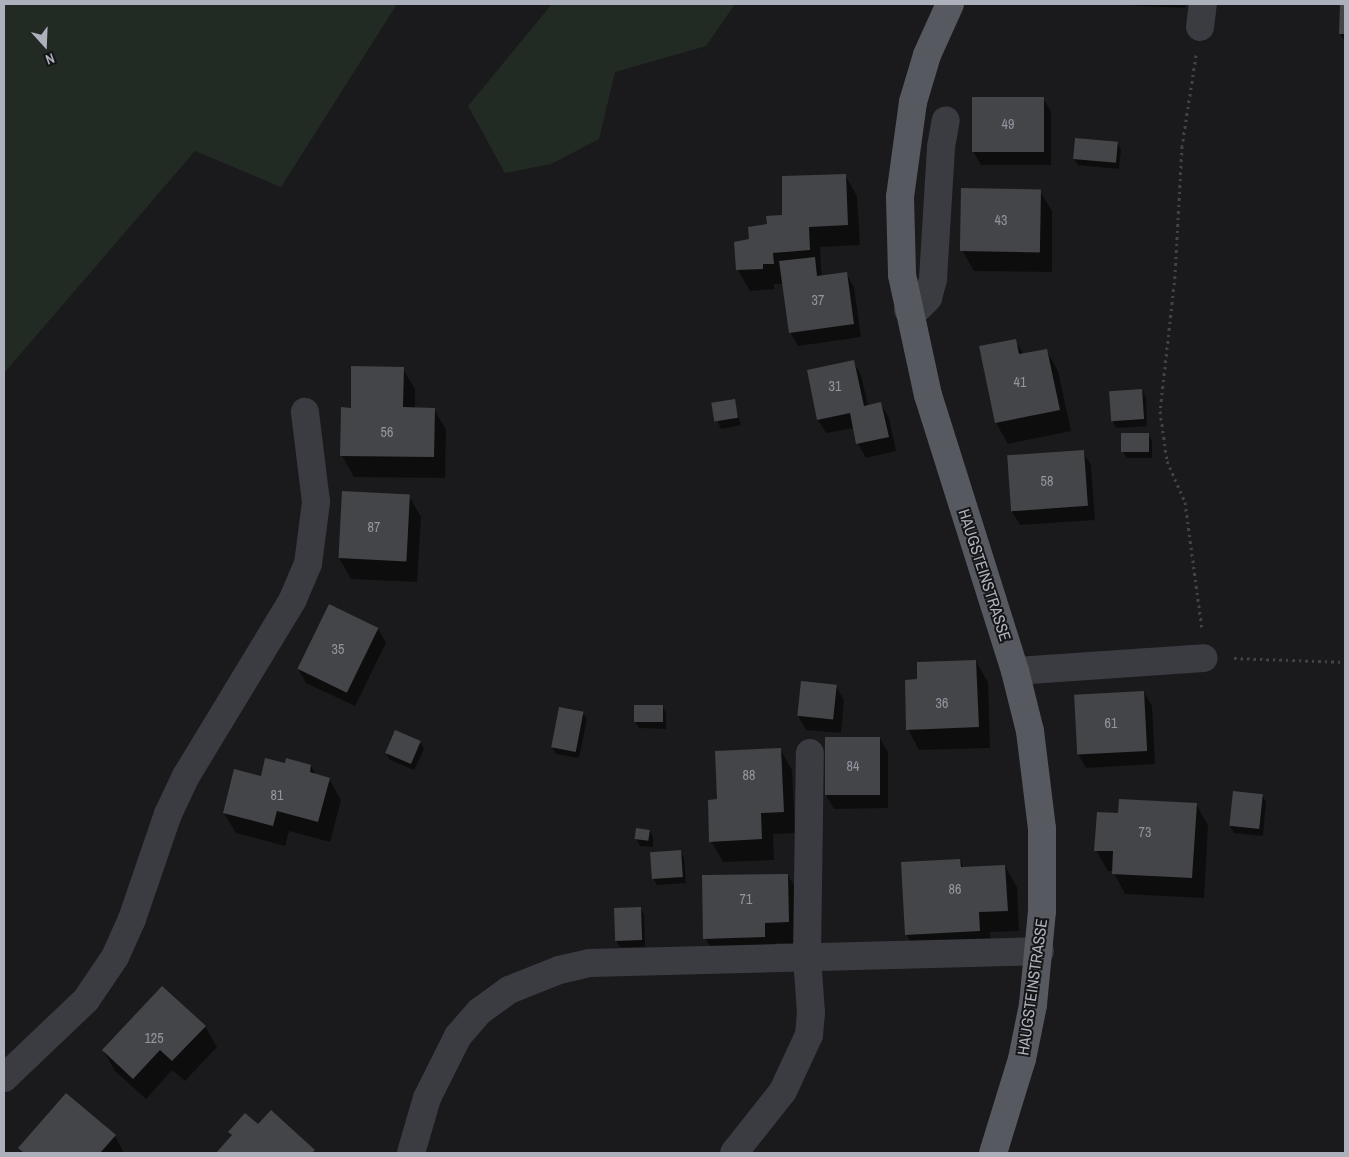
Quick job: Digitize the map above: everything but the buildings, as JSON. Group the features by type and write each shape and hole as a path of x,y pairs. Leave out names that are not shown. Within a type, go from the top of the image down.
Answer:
{"main road":[{"name":"HAUGSTEINSTRASSE","path":"950,4 921,74 905,151 900,238 908,310 928,395 1015,671 1030,731 1041,819 1040,951 1022,1059 993,1153"}],"street":[{"path":"908,310 919,307 928,298 932,279 941,147 946,120"},
{"path":"4,1078 86,1000 114,956 132,919 168,814 186,776 293,599 308,564 316,512 314,473 305,412"},
{"path":"1015,671 1204,658"},
{"path":"734,1153 783,1091 809,1036 811,1013 807,957 810,753"},
{"path":"411,1153 427,1098 458,1036 480,1011 509,990 560,970 589,963 1040,951"}],"path":[{"path":"1202,16 1182,146 1174,276 1160,411 1167,461 1185,502 1198,580 1204,658 1345,662"}],"shaded area":[{"path":"4,4 397,4 281,187 195,151 4,373"},
{"path":"552,4 735,4 706,46 615,72 599,139 551,164 505,173 468,106"}]}
